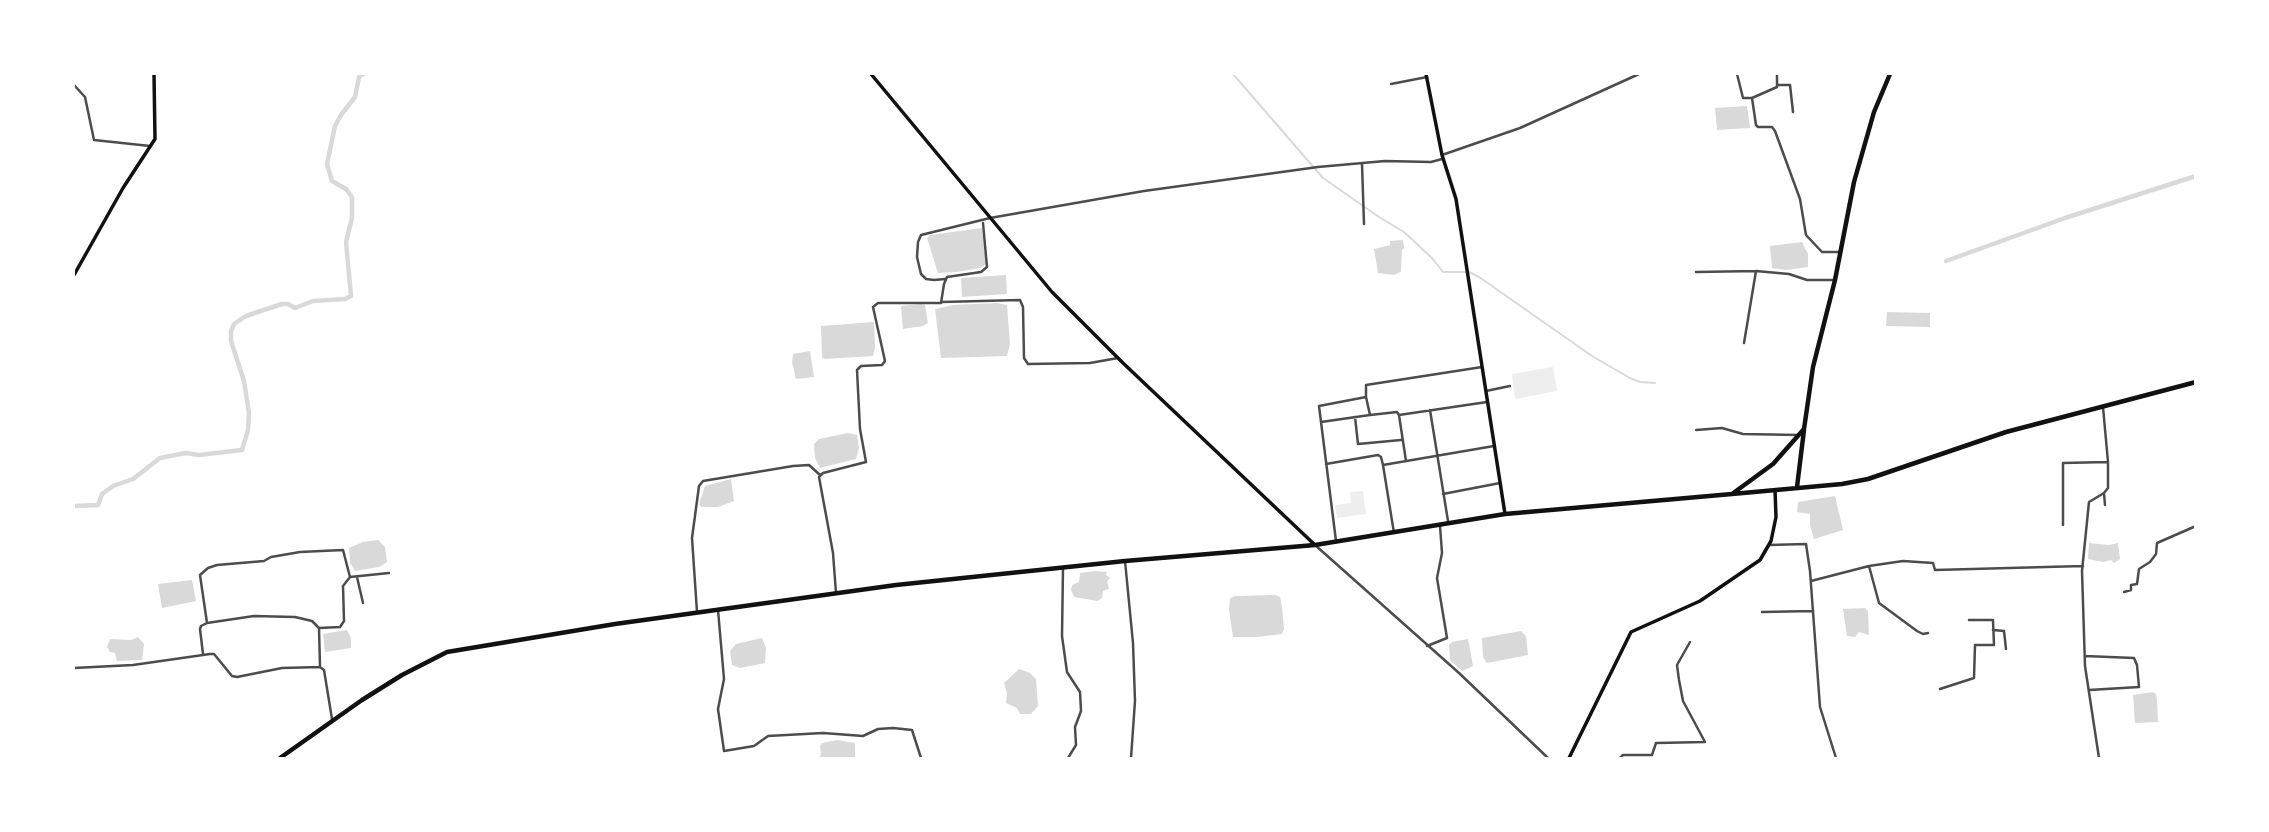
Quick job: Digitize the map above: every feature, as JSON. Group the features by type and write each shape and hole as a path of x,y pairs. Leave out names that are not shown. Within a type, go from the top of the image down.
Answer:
{"highway":[{"path":"1797,487 1813,368 1864,142 1890,74"},
{"path":"280,758 332,719 402,675 447,652 529,637 836,593 1125,561 1315,545 1505,513 1842,484 1868,479 2006,432 2196,382"},
{"path":"1732,494 1773,464 1804,429"}],"main road":[{"path":"74,275 123,188 155,139 154,74"},
{"path":"871,74 1052,292 1315,545"},
{"path":"1427,75 1442,157 1456,199 1505,513"},
{"path":"1569,758 1631,632 1700,601 1760,560 1769,545 1776,517 1775,490"}],"street":[{"path":"983,222 987,267 981,272 950,276 946,279 926,279 921,274 917,257 921,236 983,222 990,218 1143,191 1318,167 1431,162 1520,128 1639,74"},
{"path":"1737,74 1743,98 1752,98 1778,85 1790,85 1793,113"},
{"path":"1777,74 1778,85"},
{"path":"1391,84 1427,75"},
{"path":"74,85 85,97 94,140 150,146"},
{"path":"1752,98 1756,127 1772,127 1779,141 1800,200 1806,235 1822,252 1840,252"},
{"path":"1362,163 1364,224"},
{"path":"1744,344 1756,271"},
{"path":"1696,272 1756,271 1789,274 1807,280 1835,280"},
{"path":"942,302 946,279"},
{"path":"820,475 866,462 860,429 857,370 861,366 882,365 885,361 875,304 1020,300 1023,307 1024,358 1028,364 1090,363 1118,358"},
{"path":"1370,415 1366,385 1482,367"},
{"path":"1486,391 1510,386"},
{"path":"1336,541 1318,409 1320,405 1366,397"},
{"path":"1320,422 1397,412 1399,415 1488,402"},
{"path":"2099,758 2085,656 2083,566 2089,502 2108,488 2102,407"},
{"path":"1430,411 1448,524"},
{"path":"1399,415 1406,461"},
{"path":"1355,417 1359,444 1402,440"},
{"path":"1696,430 1718,428 1749,435 1799,435"},
{"path":"1383,465 1494,446"},
{"path":"1326,464 1378,455 1381,457 1394,533"},
{"path":"2063,525 2063,463 2108,461"},
{"path":"697,613 692,538 699,486 703,481 793,466 809,465 820,475 833,553 836,593"},
{"path":"1443,494 1500,483"},
{"path":"2104,493 2105,505"},
{"path":"1427,646 1447,638 1437,578 1442,552 1440,526"},
{"path":"2124,592 2131,590 2131,585 2137,584 2139,569 2157,554 2157,543 2196,526"},
{"path":"1769,545 1806,544 1821,708 1836,758"},
{"path":"1315,545 1548,758"},
{"path":"207,623 199,581 200,575 208,568 264,561 271,557 300,552 342,549 350,577"},
{"path":"1125,561 1134,654 1135,701 1130,758"},
{"path":"1811,580 1903,561 1933,563 1935,570 2083,566"},
{"path":"1869,566 1879,603 1917,631 1928,633"},
{"path":"1063,568 1062,636 1068,672 1080,692 1081,710 1075,727 1076,745 1068,758"},
{"path":"350,577 388,573"},
{"path":"319,628 343,625 343,586 350,577"},
{"path":"357,577 362,604"},
{"path":"718,610 724,680 718,709 724,751 754,746 768,736 823,733 863,736 878,729 893,728 912,730 921,758"},
{"path":"1762,612 1813,611"},
{"path":"204,655 200,629 207,623 254,616 295,617 312,621 319,628 320,667 324,670 332,719"},
{"path":"1940,689 1974,678 1975,645 1994,645 1993,620 1969,620"},
{"path":"1993,630 2004,631 2006,649"},
{"path":"1620,758 1623,755 1652,755 1656,743 1705,742 1683,701 1679,680 1677,665 1690,642"},
{"path":"74,668 133,665 214,654 232,676 237,677 282,668 320,667"},
{"path":"2085,656 2134,658 2137,665 2139,687 2089,690"}],"shaded area":[{"path":"1747,106 1750,128 1717,130 1715,108"},
{"path":"982,228 986,264 981,268 938,273 927,238 930,235"},
{"path":"1403,240 1401,272 1394,275 1378,273 1374,249 1390,245 1390,241"},
{"path":"1802,242 1808,254 1808,267 1786,270 1772,268 1770,246"},
{"path":"1006,275 1007,294 962,297 961,278"},
{"path":"925,305 928,323 903,329 901,306"},
{"path":"953,305 1007,305 1010,344 1007,356 941,358 935,309"},
{"path":"1887,312 1930,313 1930,327 1886,326"},
{"path":"874,322 873,356 822,357 821,326"},
{"path":"810,351 814,377 796,379 793,354"},
{"path":"1553,367 1557,391 1515,399 1512,374"},
{"path":"848,433 857,435 859,448 856,459 820,468 815,458 814,444 819,439"},
{"path":"731,479 734,501 718,507 701,507 699,504 705,486"},
{"path":"1363,491 1366,514 1337,518 1335,505 1351,503 1350,492"},
{"path":"1835,496 1843,530 1814,539 1810,514 1797,512 1798,502"},
{"path":"378,540 385,547 387,562 379,567 355,571 350,563 349,548"},
{"path":"2089,543 2118,543 2120,559 2114,563 2111,560 2103,562 2088,559"},
{"path":"1107,572 1106,575 1110,578 1107,581 1109,589 1103,591 1102,598 1097,601 1074,597 1072,585 1079,582 1080,573"},
{"path":"192,580 196,601 162,608 158,584"},
{"path":"1280,597 1282,607 1282,634 1233,637 1230,598"},
{"path":"1865,608 1868,611 1869,635 1859,632 1855,637 1847,636 1843,609"},
{"path":"347,630 351,638 351,648 325,652 323,634"},
{"path":"1521,631 1526,636 1528,655 1487,663 1483,657 1482,638"},
{"path":"138,637 144,644 142,660 117,661 115,653 110,652 107,647 110,639 131,640"},
{"path":"762,638 766,648 765,663 740,668 732,665 730,651 736,644"},
{"path":"1468,639 1473,666 1462,671 1450,660 1449,645"},
{"path":"1019,669 1030,673 1036,679 1038,706 1031,714 1020,714 1017,708 1006,703 1004,683"},
{"path":"2153,692 2156,694 2158,722 2135,723 2133,695"},
{"path":"837,740 855,743 855,758 819,758 822,743"}],"waterway":[{"path":"74,506 98,505 102,494 113,486 133,479 160,458 186,453 199,455 242,450 248,430 249,413 244,381 231,341 234,324 246,316 282,304 295,308 313,301 345,299 351,296 346,242 352,218 352,197 346,189 332,181 327,164 335,126 355,97 359,77 363,74"},
{"path":"1233,74 1323,178 1404,232 1443,272 1469,272 1479,277 1592,356 1630,378 1655,383"},
{"path":"1946,261 2065,218 2196,176"}]}
